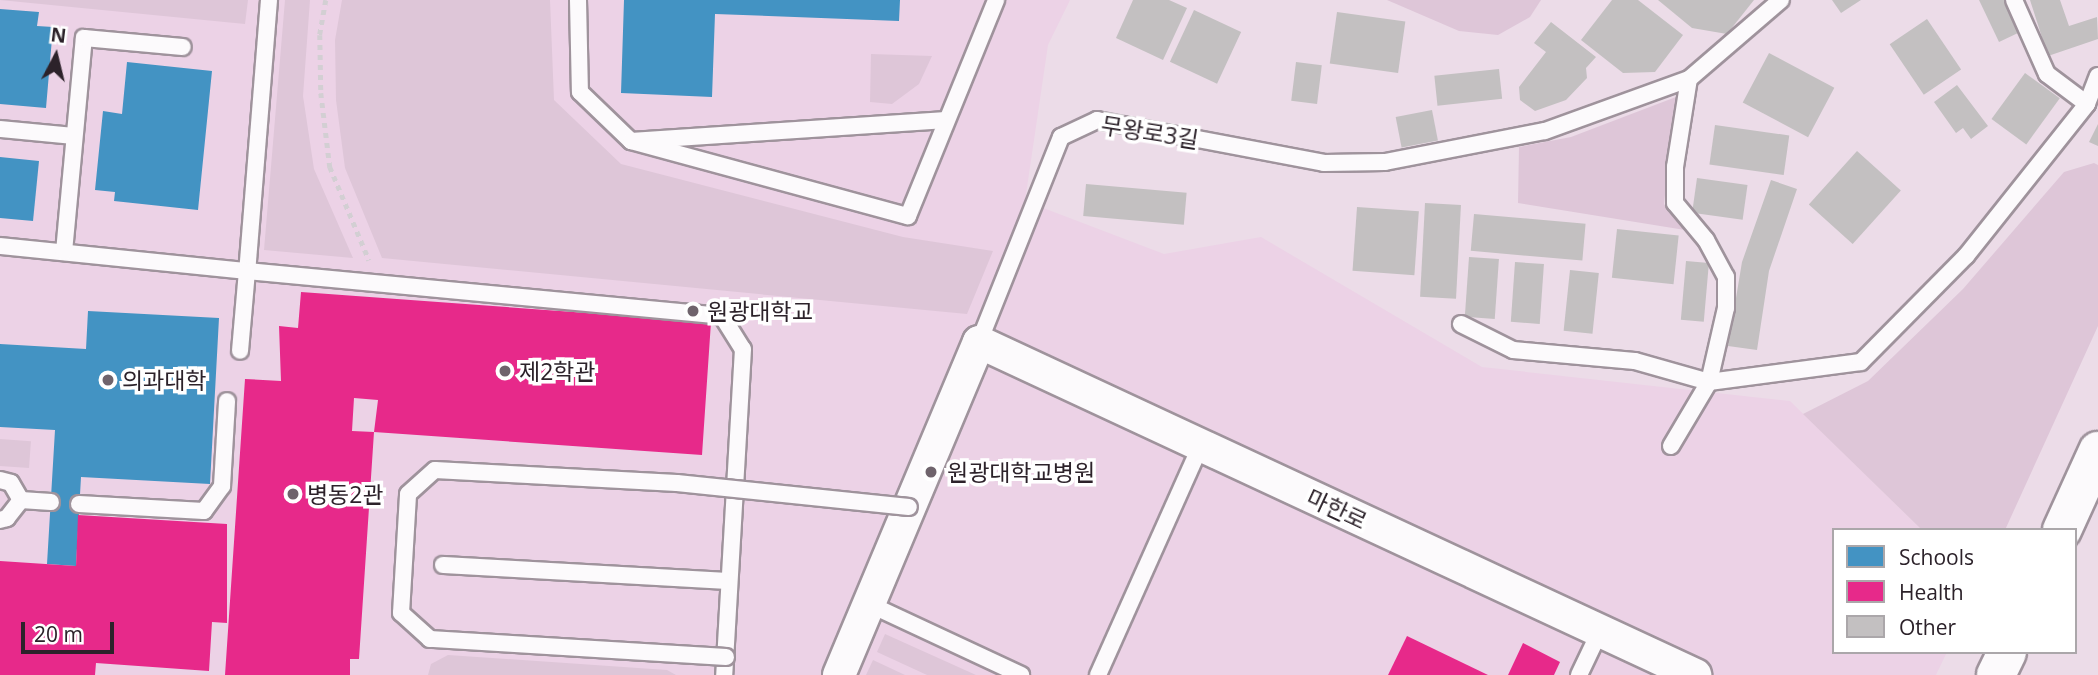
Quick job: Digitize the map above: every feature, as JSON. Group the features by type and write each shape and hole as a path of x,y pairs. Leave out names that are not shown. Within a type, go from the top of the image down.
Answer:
{"street":[{"name":"마한로","path":"979,342 1695,675"},
{"name":"무왕로3길","path":"839,675 979,342"},
{"path":"2063,528 2098,451"}],"lane":[{"path":"240,351 269,0"},
{"path":"578,0 580,92 631,141 908,216 996,0"},
{"name":"무왕로3길","path":"979,342 1061,137 1097,120 1324,163 1385,162 1545,131 1689,79 1781,0"},
{"path":"2014,0 2047,74 2087,104"},
{"path":"64,252 84,38 183,47"},
{"path":"1461,324 1513,350 1635,360 1709,382 1861,362 1966,256 2087,104 2098,76"},
{"path":"1671,446 1709,382 1727,308 1726,277 1706,240 1675,203 1675,167 1689,79"},
{"path":"631,141 946,120"},
{"path":"0,129 74,136"},
{"path":"0,246 722,316 743,349 724,675"},
{"path":"79,504 204,511 222,486 227,401"},
{"path":"1098,675 1201,445"},
{"path":"726,657 430,639 401,613 408,494 435,470 677,482 909,507"},
{"path":"0,480 11,484 21,500"},
{"path":"21,500 51,502"},
{"path":"0,520 7,518 21,500"},
{"path":"443,565 729,581"},
{"path":"869,604 1021,675"},
{"path":"1579,675 1600,631"}],"path":[{"path":"326,0 320,35 321,93 330,167 380,284"}],"shaded area":[{"name":"원광대학교","path":"0,0 1070,0 1048,45 1025,201 1164,254 1261,237 1482,367 1790,401 1920,528 1832,528 1832,654 1946,654 1936,675 0,675"},
{"path":"0,0 248,0 245,24"},
{"path":"285,0 310,0 303,96 314,169 353,258 264,250"},
{"path":"342,0 550,0 554,100 621,164 903,237 993,251 967,314 382,258 345,168 336,100 335,40"},
{"path":"1387,0 1541,0 1530,17 1498,35 1459,31"},
{"path":"871,54 932,56 919,84 892,104 870,102"},
{"path":"1676,97 1664,204 1685,230 1518,203 1519,147 1571,137"},
{"path":"2094,163 2098,165 2098,326 2006,528 1920,528 1803,414 1868,381 1963,289 2064,172"},
{"path":"0,439 31,441 29,468 0,466"},
{"path":"885,634 976,675 927,675 877,652"},
{"path":"448,655 667,670 676,675 428,675 431,664"},
{"path":"873,660 905,675 866,675"}],"building: Schools":[{"path":"624,0 900,0 899,21 715,14 712,97 621,93"},
{"path":"0,9 39,12 37,26 53,27 46,108 0,104"},
{"path":"127,62 212,71 198,210 114,201 115,192 95,190 103,111 122,114"},
{"path":"0,157 39,161 33,221 0,218"},
{"name":"의과대학","path":"88,311 219,318 210,484 81,477 76,566 47,564 55,430 0,427 0,344 86,349"}],"building: Health":[{"path":"301,292 711,322 702,455 374,432 359,659 350,659 350,675 225,675 245,379 281,381 279,326 298,328","holes":["354,398 378,400 374,432 352,431"]},
{"path":"78,515 227,524 227,623 212,622 209,671 96,663 95,675 0,675 0,561 76,566"},
{"path":"1407,636 1488,675 1388,675"},
{"path":"1523,643 1560,662 1554,675 1508,675"}],"building: Other":[{"path":"1133,0 1169,0 1187,8 1163,60 1116,38"},
{"path":"1612,0 1638,0 1683,35 1655,72 1623,73 1581,40"},
{"path":"1658,0 1754,0 1727,34 1692,28"},
{"path":"1832,0 1861,0 1841,13"},
{"path":"1979,0 2004,0 2018,33 1999,42"},
{"path":"2030,0 2060,0 2069,26 2097,17 2098,39 2048,56"},
{"path":"1194,10 1241,32 1217,84 1170,62"},
{"path":"1337,12 1405,22 1398,73 1330,63"},
{"path":"1927,19 1961,70 1924,95 1890,44"},
{"path":"1551,22 1596,57 1586,68 1587,78 1566,100 1535,111 1520,100 1519,87 1546,52 1534,43"},
{"path":"1769,53 1834,88 1808,137 1743,102"},
{"path":"1296,62 1322,65 1317,104 1291,101"},
{"path":"1499,69 1502,99 1437,106 1434,76"},
{"path":"2025,73 2060,98 2026,144 1991,119"},
{"path":"1957,85 1988,126 1971,139 1963,128 1956,133 1934,102"},
{"path":"1432,110 1438,140 1402,147 1396,117"},
{"path":"2098,124 2098,146 2089,142"},
{"path":"1715,125 1789,135 1784,175 1709,165"},
{"path":"1857,151 1901,190 1853,244 1809,205"},
{"path":"1697,178 1748,185 1743,220 1692,213"},
{"path":"1771,180 1797,189 1769,271 1757,350 1728,346 1742,262"},
{"path":"1086,184 1187,193 1184,225 1083,216"},
{"path":"1425,203 1461,205 1456,299 1420,297"},
{"path":"1357,207 1419,211 1414,275 1353,271"},
{"path":"1474,214 1586,224 1582,261 1471,251"},
{"path":"1617,229 1679,235 1674,284 1612,278"},
{"path":"1469,257 1499,259 1495,319 1465,317"},
{"path":"1686,261 1709,263 1704,322 1681,320"},
{"path":"1515,262 1544,264 1540,324 1511,322"},
{"path":"1570,270 1599,273 1592,334 1564,331"}],"place":[{"name":"원광대학교","path":"693,311"},
{"name":"제2학관","path":"505,371"},
{"name":"의과대학","path":"108,380"},
{"name":"원광대학교병원","path":"931,472"},
{"name":"병동2관","path":"293,494"}]}
